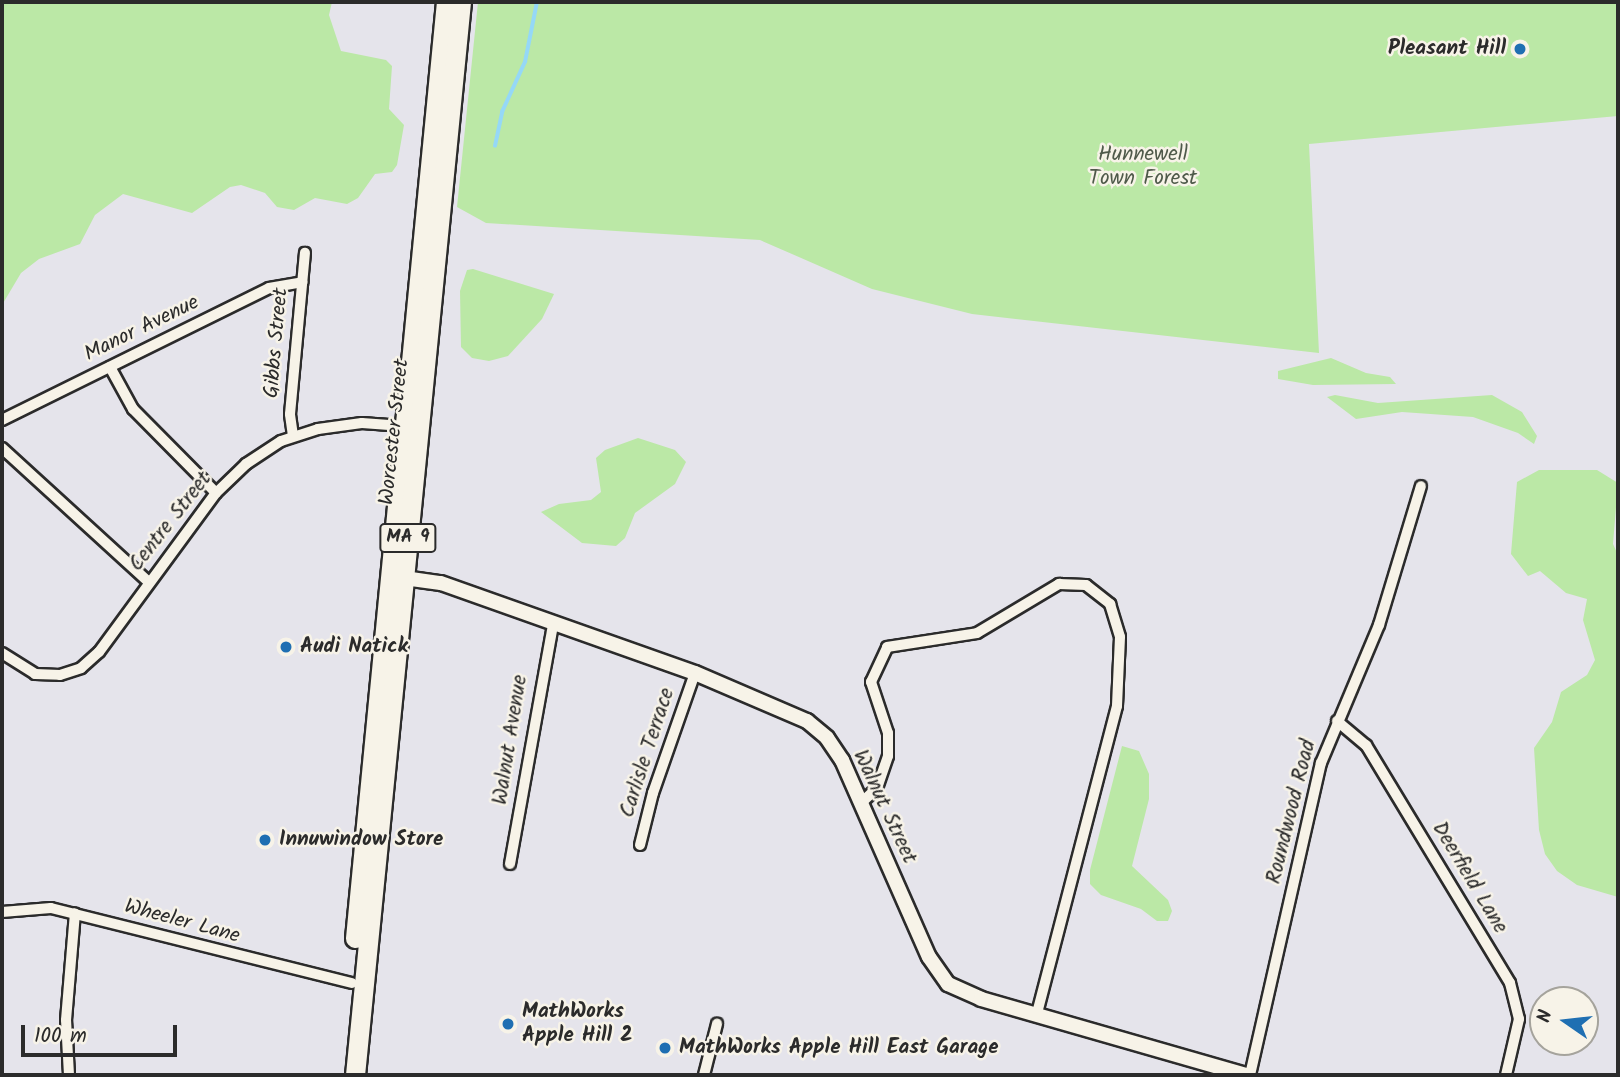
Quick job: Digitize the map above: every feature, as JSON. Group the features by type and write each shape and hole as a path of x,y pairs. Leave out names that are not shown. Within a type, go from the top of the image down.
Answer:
{"highway":[{"name":"Worcester Street","path":"343,1075 359,864 446,2"},
{"name":"Worcester Street","path":"355,1075 461,2"}],"street":[{"name":"Gibbs Street","path":"293,436 290,414 305,253"},
{"name":"Manor Avenue","path":"2,420 269,288 302,282"},
{"path":"110,367 133,409 216,493"},
{"name":"Centre Street","path":"2,653 35,674 71,673 99,652 216,493 246,464 293,436 342,424 403,426"},
{"path":"2,448 149,582"},
{"name":"Roundwood Road","path":"1248,1075 1321,763 1379,625 1421,486"},
{"name":"Walnut Street","path":"404,578 441,583 695,673 766,700 817,729 842,760 942,978 963,992 1036,1016 1248,1075"},
{"path":"861,803 877,788 888,756 888,733 871,682 887,647 977,632 1059,584 1086,585 1110,604 1120,637 1117,706 1036,1016"},
{"name":"Walnut Avenue","path":"510,864 553,624"},
{"name":"Carlisle Terrace","path":"640,845 653,793 673,745 695,673"},
{"name":"Deerfield Lane","path":"1337,721 1366,745 1510,983 1519,1019 1506,1075"},
{"name":"Wheeler Lane","path":"2,912 38,907 75,913 352,983"},
{"path":"69,1075 66,1020 75,913"},
{"path":"704,1075 717,1024"}],"green space":[{"path":"2,2 332,2 329,15 341,51 386,60 392,66 389,109 404,125 397,165 392,172 375,174 358,198 347,204 315,198 294,210 277,207 265,193 241,185 230,187 192,213 123,194 95,215 80,244 39,259 21,273 2,305"},
{"name":"Hunnewell Town Forest","path":"478,2 1618,2 1618,116 1309,144 1319,353 972,314 872,289 760,240 486,223 457,207"},
{"path":"473,269 554,294 542,319 508,356 489,361 472,358 461,347 460,291 467,270"},
{"path":"1331,358 1366,373 1390,377 1396,384 1313,385 1278,379 1278,371"},
{"path":"1335,395 1378,403 1492,395 1522,412 1537,436 1534,444 1518,433 1473,417 1402,412 1356,419 1327,397"},
{"path":"638,438 675,450 686,462 675,484 635,513 625,538 616,546 582,543 541,512 559,504 591,500 601,492 596,458 605,450"},
{"path":"1539,470 1597,470 1618,483 1613,544 1618,555 1618,897 1577,885 1557,871 1545,854 1539,830 1534,748 1552,722 1561,692 1587,675 1595,660 1583,620 1587,599 1566,593 1540,571 1528,576 1511,554 1517,482"},
{"path":"1122,746 1139,751 1149,774 1149,799 1132,866 1168,900 1172,911 1168,921 1157,921 1141,909 1101,895 1090,884 1090,870"}],"waterway":[{"path":"495,146 502,112 525,62 537,2"}],"place":[{"name":"Pleasant Hill","path":"1520,49"},
{"name":"Audi Natick","path":"286,647"},
{"name":"Innuwindow Store","path":"265,840"},
{"name":"MathWorks Apple Hill 2","path":"508,1024"},
{"name":"MathWorks Apple Hill East Garage","path":"665,1048"}]}
